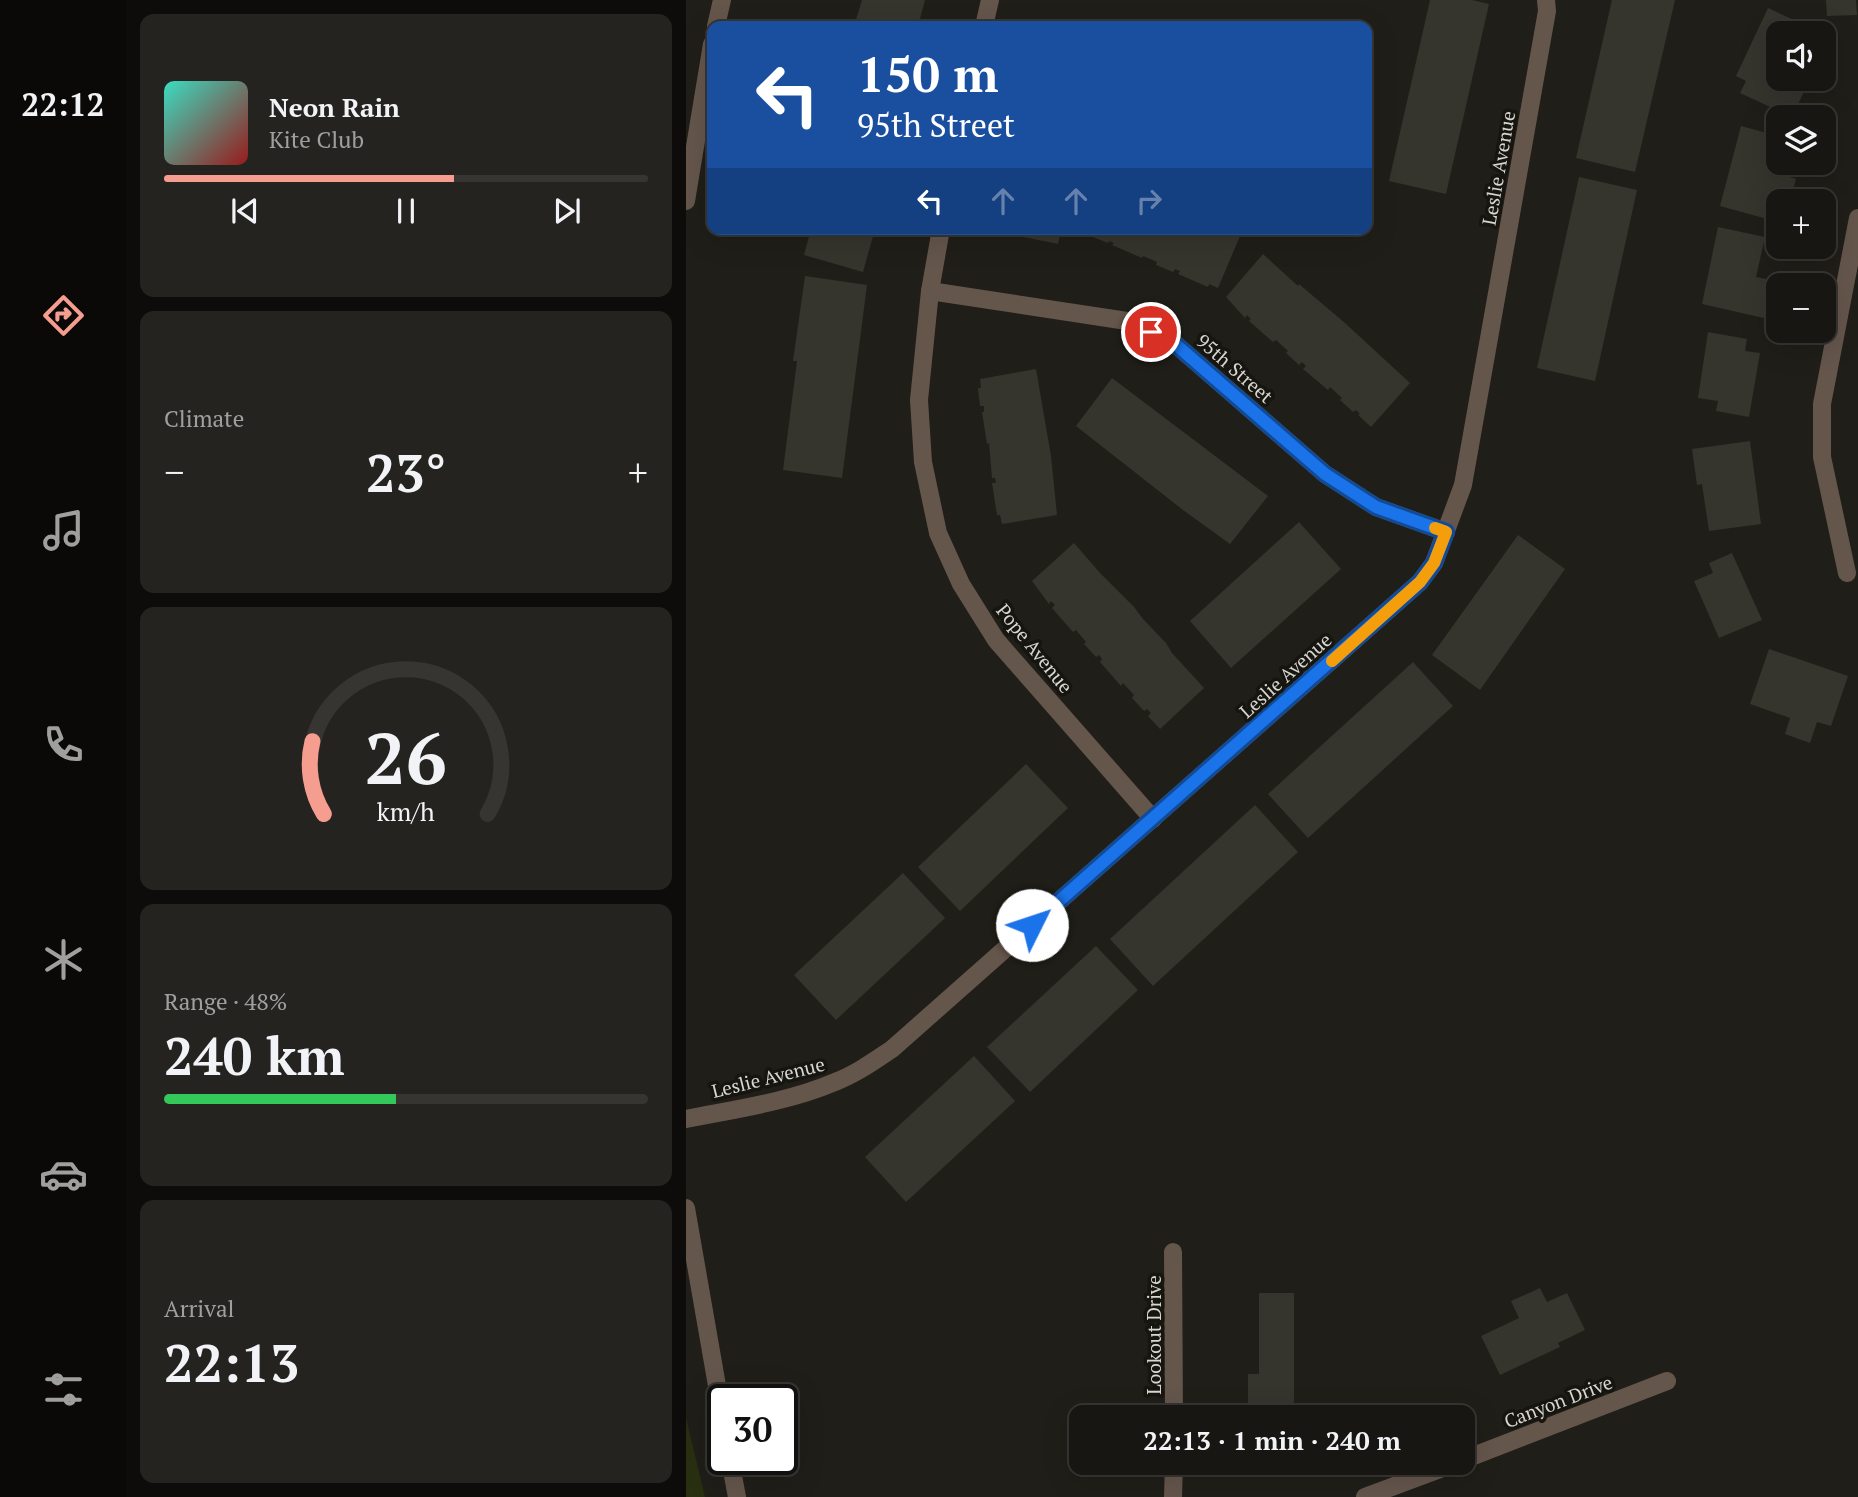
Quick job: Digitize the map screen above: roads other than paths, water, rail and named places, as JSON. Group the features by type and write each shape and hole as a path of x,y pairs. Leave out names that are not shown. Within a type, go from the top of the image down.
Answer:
{"street":[{"path":"717,21 722,0"},
{"path":"985,21 990,0"},
{"name":"Leslie Avenue","path":"686,1119 790,1097 834,1083 862,1070 892,1049 1420,582 1434,563 1463,485 1547,11 1546,0"},
{"path":"686,201 707,74"},
{"path":"1847,573 1822,457 1822,404 1858,218"},
{"name":"Pope Avenue","path":"940,235 930,291 919,400 923,462 938,533 961,584 996,640 1153,819"},
{"name":"95th Street","path":"930,291 1127,321 1174,343 1325,474 1376,507 1446,532"},
{"path":"686,1208 717,1384"},
{"name":"Lookout Drive","path":"1173,1252 1174,1405"},
{"name":"Canyon Drive","path":"1475,1455 1667,1381"},
{"path":"733,1475 737,1497"},
{"path":"1173,1497 1174,1475"},
{"path":"1365,1497 1424,1475"}]}
